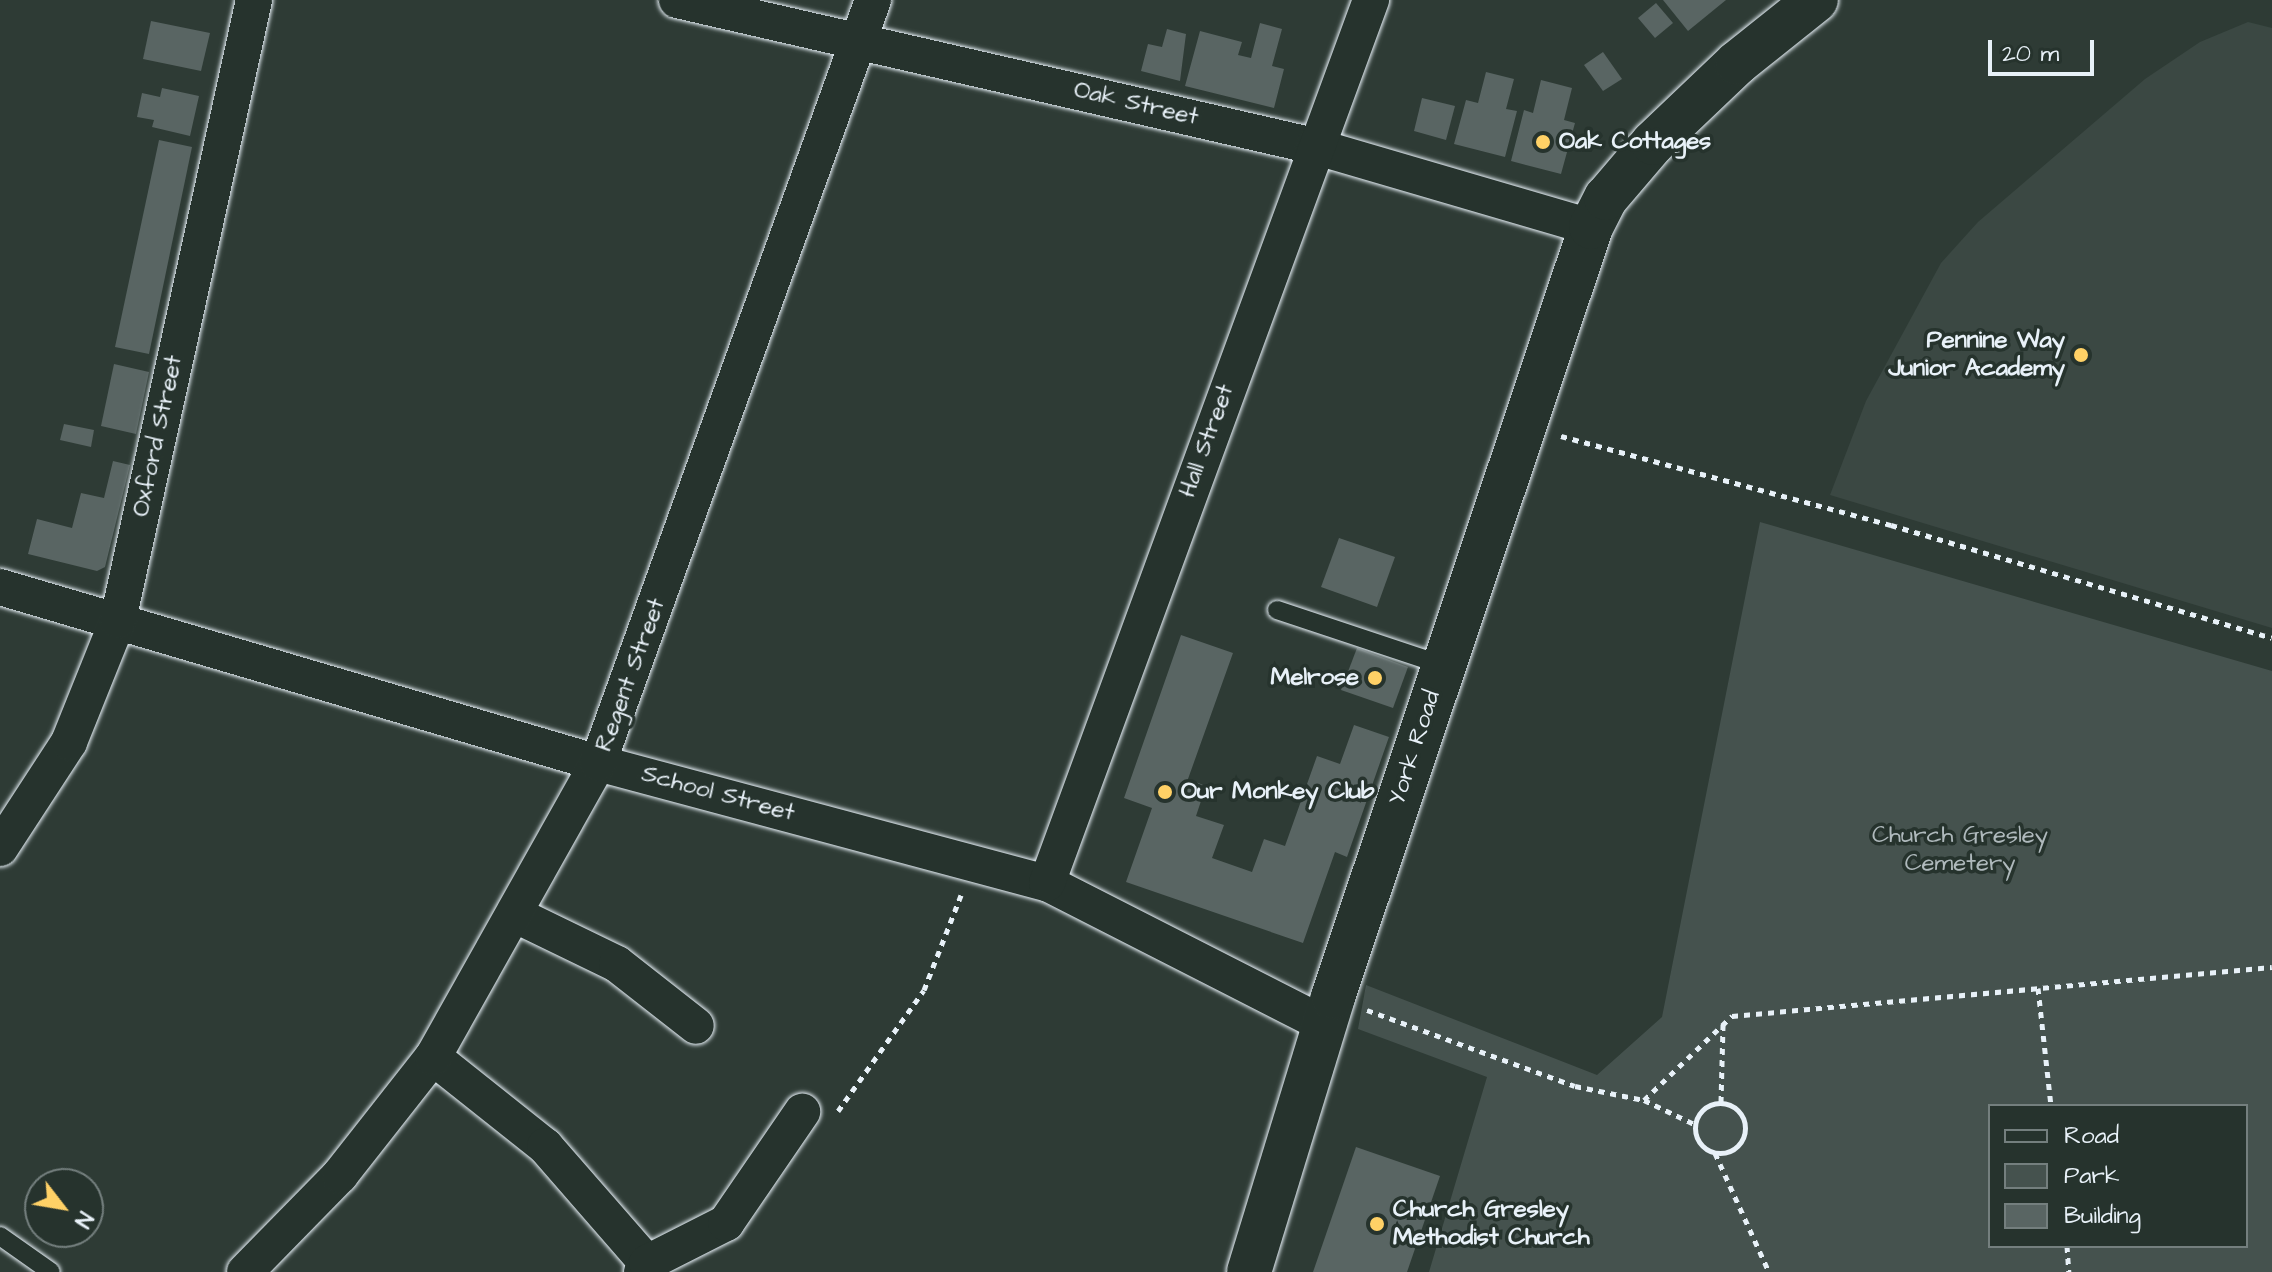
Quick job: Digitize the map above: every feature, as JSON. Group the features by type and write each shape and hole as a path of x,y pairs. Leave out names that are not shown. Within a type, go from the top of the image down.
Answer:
{"street":[{"name":"Oxford Street","path":"0,848 69,742 118,620 254,0"},
{"name":"Oak Street","path":"677,0 860,39 1314,146 1591,227"},
{"name":"Regent Street","path":"245,1272 340,1175 433,1057 598,763 873,0"},
{"name":"Hall Street","path":"1047,883 1314,146 1371,0"},
{"name":"York Road","path":"1249,1272 1328,1010 1521,424 1591,227 1606,198 1653,143 1737,63 1816,0"},
{"name":"School Street","path":"0,587 598,763 974,861 1047,883 1328,1010"},
{"path":"514,914 617,964 696,1026"},
{"path":"433,1057 545,1146 644,1268 726,1223 802,1112"}],"lane":[{"path":"1277,610 1442,665"},
{"path":"0,1236 51,1272"}],"path":[{"path":"1521,424 2272,638"},
{"path":"802,1112 833,1120 924,990 974,861"},
{"path":"1644,1100 1732,1016 2272,967"},
{"path":"2038,988 2051,1104"},
{"path":"1328,1010 1575,1086 1644,1100 1694,1124 1701,1144 1715,1153 1769,1272"},
{"path":"1721,1102 1723,1024"},
{"path":"1694,1124 1705,1107 1721,1102 1737,1109 1745,1132 1731,1151 1715,1153"},
{"path":"2067,1248 2069,1272"}],"shaded area":[{"name":"Pennine Way Junior Academy","path":"2248,22 2272,28 2272,628 1830,495 1866,401 1941,263 1978,222 2145,79 2200,42"}],"green space":[{"name":"Church Gresley Cemetery","path":"1760,522 2272,671 2272,1272 1429,1272 1487,1077 1358,1029 1366,985 1597,1075 1662,1017"}],"building":[{"path":"1663,0 1726,0 1688,31"},
{"path":"1656,3 1673,23 1655,38 1638,18"},
{"path":"151,21 210,33 201,71 143,59"},
{"path":"1260,23 1282,29 1272,66 1284,69 1274,108 1185,86 1200,31 1242,42 1238,55 1251,58"},
{"path":"1167,29 1186,34 1180,81 1141,71 1148,44 1162,47"},
{"path":"1603,52 1622,79 1603,91 1584,65"},
{"path":"1486,72 1514,79 1506,109 1517,111 1505,157 1454,144 1466,100 1478,103"},
{"name":"Oak Cottages","path":"1541,80 1572,88 1564,120 1575,123 1561,174 1511,161 1524,110 1533,113"},
{"path":"162,88 199,96 190,136 152,127 154,120 137,117 142,93 160,97"},
{"path":"1422,98 1455,106 1446,140 1414,131"},
{"path":"159,140 192,147 149,354 115,347"},
{"path":"114,364 149,372 136,434 101,426"},
{"path":"64,424 94,430 91,447 60,440"},
{"path":"113,461 130,465 105,567 97,571 28,554 37,519 72,528 81,493 104,498"},
{"path":"1339,538 1395,557 1377,607 1321,587"},
{"name":"Our Monkey Club","path":"1181,635 1233,653 1188,779 1206,786 1196,816 1224,825 1212,858 1252,872 1264,839 1285,846 1317,756 1340,764 1354,725 1389,737 1347,857 1335,852 1303,943 1126,882 1152,808 1124,798"},
{"name":"Melrose","path":"1357,648 1408,667 1393,708 1341,690"},
{"name":"Church Gresley Methodist Church","path":"1356,1147 1440,1176 1407,1272 1313,1272"}],"place":[{"name":"Oak Cottages","path":"1543,142"},
{"name":"Pennine Way Junior Academy","path":"2081,355"},
{"name":"Melrose","path":"1375,678"},
{"name":"Our Monkey Club","path":"1165,792"},
{"name":"Church Gresley Methodist Church","path":"1377,1224"}]}
